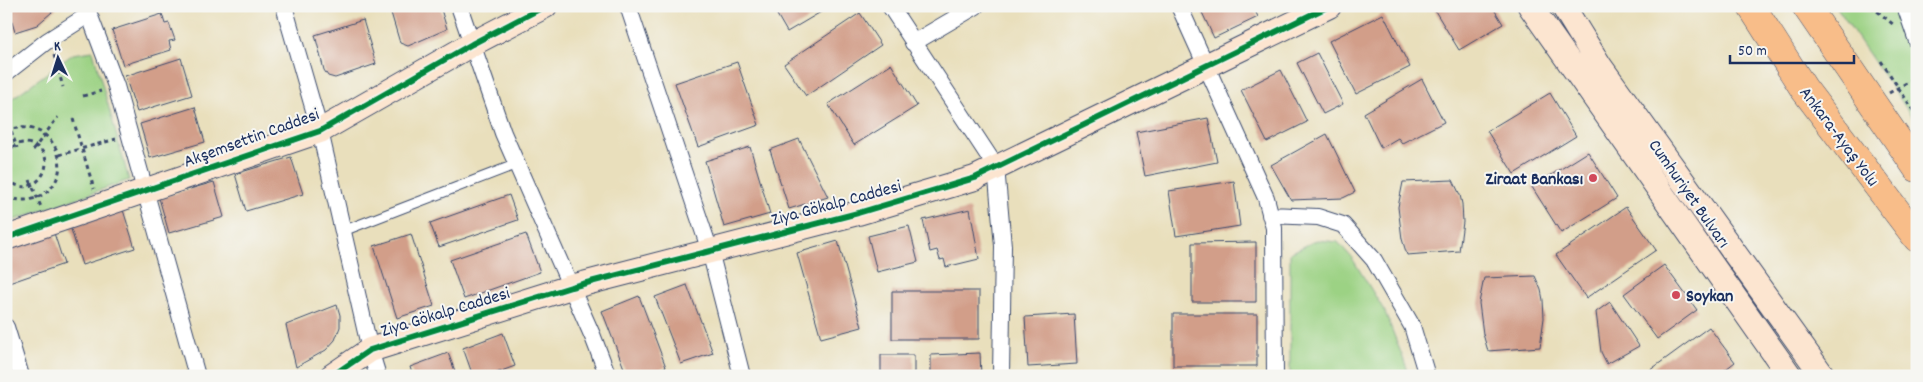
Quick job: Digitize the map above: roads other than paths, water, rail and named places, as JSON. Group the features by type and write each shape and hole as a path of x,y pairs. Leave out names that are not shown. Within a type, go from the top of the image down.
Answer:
{"highway":[{"name":"Ankara-Ayaş Yolu","path":"1751,6 1804,89 1917,238"},
{"path":"1806,6 1917,168"}],"street":[{"path":"284,6 320,130 370,350 378,376"},
{"path":"459,6 503,133 608,376"},
{"name":"Akşemsettin Caddesi","path":"6,238 320,130 472,44 545,6"},
{"path":"628,6 710,251 742,376"},
{"path":"890,6 996,167 1003,246 1001,376"},
{"path":"913,42 976,6"},
{"path":"1179,6 1266,198 1274,228 1275,376"},
{"name":"Ziya Gökalp Caddesi","path":"332,376 370,350 571,287 858,213 974,178 1329,6"},
{"name":"Cumhuriyet Bulvarı","path":"1530,6 1790,376"},
{"name":"Cumhuriyet Bulvarı","path":"1563,6 1600,66 1822,376"},
{"path":"1905,6 1917,42"},
{"path":"6,73 87,11 116,86 196,376"},
{"path":"1270,215 1318,217 1343,225 1374,260 1412,326 1427,376"},
{"path":"6,327 21,376"}],"lane":[{"path":"343,231 517,164"}],"place":[{"name":"Ziraat Bankası","path":"1593,178"},
{"name":"Soykan","path":"1676,295"}]}
